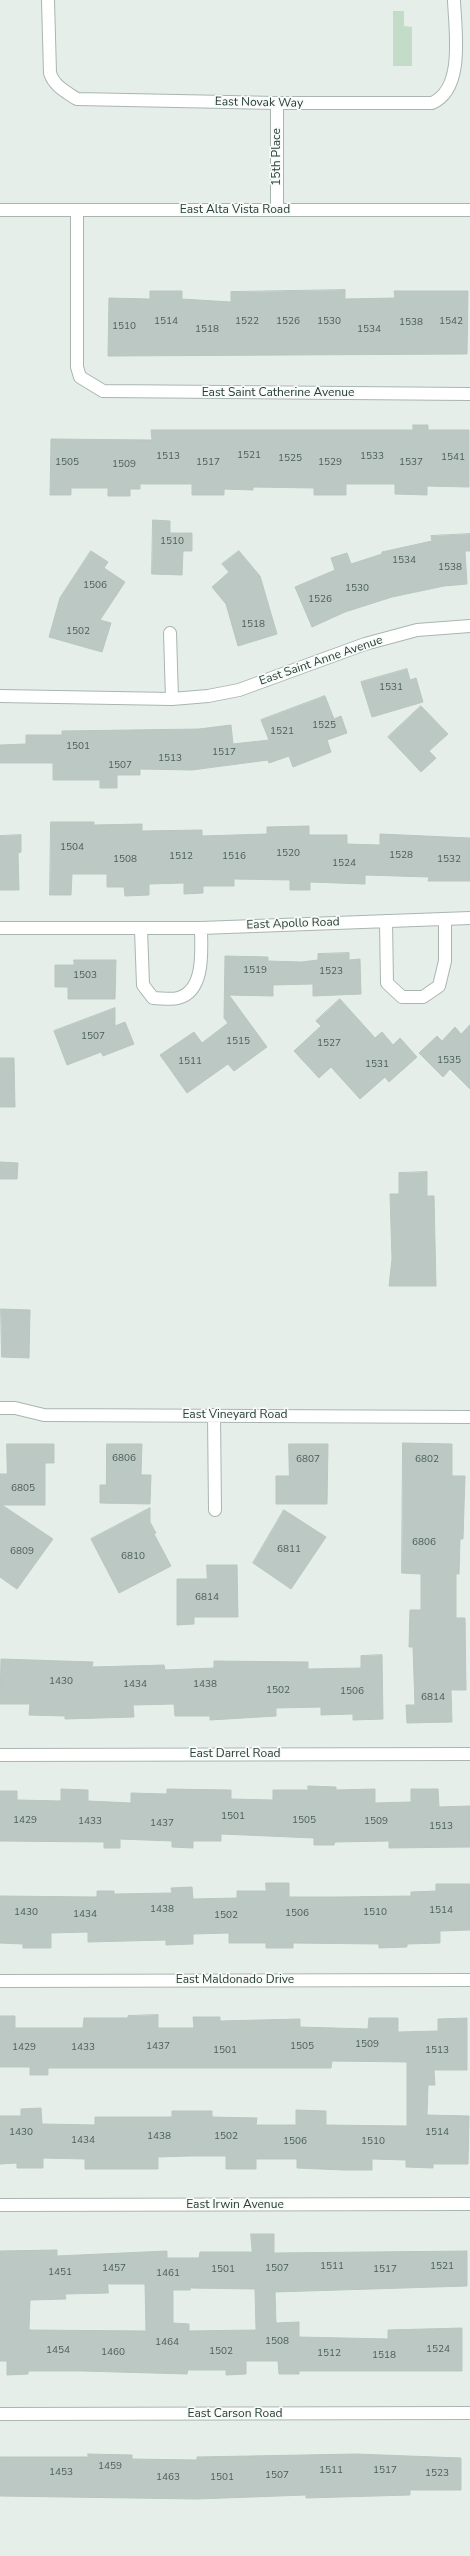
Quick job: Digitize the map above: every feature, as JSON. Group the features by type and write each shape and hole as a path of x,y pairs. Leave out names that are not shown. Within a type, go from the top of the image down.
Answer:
{"street":[{"name":"East Novak Way","path":"48,0 48,62 52,80 64,91 77,99 89,101 277,103 432,103 445,96 451,87 455,63 454,0"},
{"name":"15th Place","path":"277,103 277,210"},
{"name":"East Alta Vista Road","path":"0,210 470,210"},
{"name":"East Saint Catherine Avenue","path":"77,210 77,367 80,377 103,391 470,394"},
{"name":"East Saint Anne Avenue","path":"0,696 172,699 239,690 365,644 417,630 470,626"},
{"path":"170,633 172,699"},
{"name":"East Apollo Road","path":"0,928 201,928 470,918"},
{"path":"386,921 385,962 387,983 402,997 423,997 439,986 445,961 445,919"},
{"path":"141,929 143,985 153,998 179,998 194,986 201,966 201,928"},
{"name":"East Vineyard Road","path":"0,1408 15,1408 44,1415 470,1417"},
{"path":"214,1415 215,1510"},
{"name":"East Darrel Road","path":"0,1755 470,1754"},
{"name":"East Maldonado Drive","path":"0,1980 470,1980"},
{"name":"East Irwin Avenue","path":"0,2205 470,2204"},
{"name":"East Carson Road","path":"0,2414 470,2413"}],"green space":[{"path":"393,11 404,11 404,26 412,27 412,66 393,66"}],"building":[{"path":"345,290 345,299 395,298 394,291 468,291 467,354 108,356 109,298 150,299 150,291 182,291 182,299 231,302 231,292"},
{"path":"413,425 428,425 428,430 469,430 469,487 427,486 427,495 395,494 395,484 346,484 346,495 314,495 314,488 253,487 253,490 224,489 224,495 192,495 192,484 140,484 140,489 130,489 130,496 108,496 108,488 71,488 71,495 50,495 51,439 152,440 151,430 413,430"},
{"path":"153,520 170,521 170,533 192,533 192,551 183,551 182,575 152,574"},
{"path":"470,534 470,551 465,551 467,584 444,586 392,597 345,612 312,627 295,587 335,570 331,558 347,553 351,564 382,554 382,552 432,541 431,536"},
{"path":"91,551 108,562 104,568 125,582 100,620 111,623 102,652 49,637 60,598"},
{"path":"239,551 260,576 277,634 238,646 226,604 212,587 229,572 222,564"},
{"path":"407,669 410,680 416,678 423,702 372,717 361,682"},
{"path":"325,696 334,719 341,716 347,733 327,740 331,752 293,767 289,756 269,763 268,760 192,770 140,769 140,775 117,775 117,788 100,788 100,780 53,780 53,763 0,763 0,745 26,744 26,735 62,735 62,731 199,729 231,725 233,744 269,740 261,720"},
{"path":"421,706 448,734 429,751 436,758 421,772 388,737"},
{"path":"51,822 94,822 94,825 142,824 142,831 202,830 202,836 267,834 267,827 309,826 309,835 347,835 347,844 380,845 380,834 470,838 470,881 428,881 429,877 365,875 365,884 310,882 310,890 290,890 290,880 234,879 234,886 203,886 203,893 184,894 184,883 149,884 149,895 125,896 124,887 107,887 107,874 72,874 71,895 50,895"},
{"path":"21,835 21,852 18,853 19,890 0,890 0,836"},
{"path":"349,953 349,960 360,959 361,994 313,996 313,984 273,985 273,996 229,995 267,1047 234,1071 228,1064 187,1093 160,1055 194,1032 202,1043 228,1023 224,1018 225,956 268,957 268,961 301,962 318,960 318,954"},
{"path":"74,960 116,960 115,999 68,999 68,987 55,987 55,965 74,965"},
{"path":"340,999 375,1038 382,1032 393,1045 400,1038 417,1057 389,1082 385,1077 360,1099 331,1067 319,1078 294,1051 321,1026 316,1021"},
{"path":"115,1008 115,1026 125,1022 134,1044 103,1056 101,1052 67,1065 54,1031"},
{"path":"470,1025 470,1089 450,1069 443,1077 419,1053 437,1036 442,1041 455,1027 461,1034"},
{"path":"0,1058 14,1058 15,1107 0,1107"},
{"path":"0,1162 18,1163 17,1179 0,1179"},
{"path":"427,1172 427,1196 434,1196 436,1286 389,1286 392,1259 390,1194 399,1194 399,1173"},
{"path":"1,1309 30,1310 29,1358 2,1357"},
{"path":"403,1443 452,1444 452,1476 465,1476 463,1539 460,1539 459,1574 456,1574 456,1618 465,1618 466,1690 451,1690 452,1722 407,1723 406,1705 415,1705 413,1647 409,1647 410,1610 421,1610 421,1574 402,1573"},
{"path":"7,1444 54,1444 54,1463 45,1463 45,1505 2,1505 53,1539 17,1589 0,1577 0,1474 7,1474"},
{"path":"107,1444 142,1444 141,1475 151,1475 150,1504 100,1503 100,1485 106,1485"},
{"path":"289,1444 328,1444 327,1504 276,1504 276,1476 289,1476"},
{"path":"150,1508 150,1522 156,1533 154,1534 171,1566 119,1593 91,1539"},
{"path":"284,1510 326,1537 291,1589 253,1563"},
{"path":"207,1565 237,1565 238,1617 194,1617 194,1624 177,1625 177,1579 207,1579"},
{"path":"382,1655 383,1719 353,1720 353,1714 321,1715 321,1707 276,1708 276,1716 210,1720 210,1716 175,1716 174,1704 133,1705 134,1717 65,1719 65,1716 29,1715 30,1704 0,1704 1,1659 93,1662 92,1667 164,1665 165,1670 214,1668 214,1661 308,1662 308,1669 361,1668 361,1656"},
{"path":"308,1786 336,1787 336,1790 375,1789 375,1803 411,1802 411,1789 438,1789 439,1807 470,1806 470,1847 389,1848 389,1841 335,1842 334,1845 314,1845 314,1838 221,1834 221,1841 193,1841 193,1848 172,1847 172,1841 120,1839 120,1848 104,1848 104,1842 0,1841 0,1791 17,1791 17,1800 61,1801 61,1789 88,1790 88,1801 131,1803 131,1793 167,1794 167,1789 231,1790 231,1799 273,1800 273,1790 308,1790"},
{"path":"266,1883 289,1883 289,1897 411,1896 411,1892 436,1891 436,1884 470,1884 470,1930 440,1931 440,1943 407,1944 407,1947 379,1948 379,1944 293,1943 293,1948 266,1948 266,1943 229,1943 229,1933 193,1934 193,1944 166,1945 166,1940 88,1942 88,1932 51,1933 51,1948 23,1948 23,1944 0,1943 0,1896 97,1897 97,1891 114,1891 114,1894 172,1893 171,1888 192,1887 193,1899 237,1898 237,1891 266,1891"},
{"path":"158,2015 158,2028 194,2028 193,2017 220,2017 220,2021 300,2019 300,2027 368,2029 369,2018 398,2018 398,2032 438,2031 438,2019 467,2018 467,2070 434,2070 435,2085 428,2085 427,2115 469,2116 468,2164 433,2164 433,2168 406,2167 406,2160 372,2159 372,2170 343,2170 297,2168 297,2159 256,2159 256,2169 226,2169 226,2156 189,2156 158,2157 158,2169 85,2169 85,2159 43,2158 43,2168 17,2168 17,2163 0,2164 0,2116 21,2116 21,2109 41,2108 42,2124 95,2125 95,2117 172,2117 172,2111 212,2111 212,2117 257,2118 256,2125 296,2125 296,2110 326,2111 326,2125 407,2126 407,2062 332,2061 331,2068 48,2068 48,2075 30,2075 30,2067 0,2067 0,2016 15,2016 15,2028 83,2028 84,2018 128,2018 128,2016"},
{"path":"251,2234 274,2234 274,2253 467,2251 467,2286 275,2292 276,2323 299,2322 299,2337 388,2339 388,2330 462,2328 462,2371 299,2371 299,2374 279,2374 278,2361 246,2361 246,2374 226,2375 226,2370 188,2370 187,2374 28,2371 28,2374 7,2375 7,2361 0,2361 0,2251 57,2250 57,2256 167,2251 167,2258 199,2258 200,2252 252,2252","holes":["108,2284 145,2284 146,2331 29,2330 30,2300 66,2299 65,2294 108,2293","190,2288 255,2289 256,2330 189,2331 189,2324 173,2323 173,2290 190,2290"]},
{"path":"88,2454 132,2455 132,2459 197,2460 197,2457 356,2454 461,2458 461,2490 410,2490 410,2495 306,2498 306,2495 197,2499 0,2496 0,2457 88,2457"}]}
